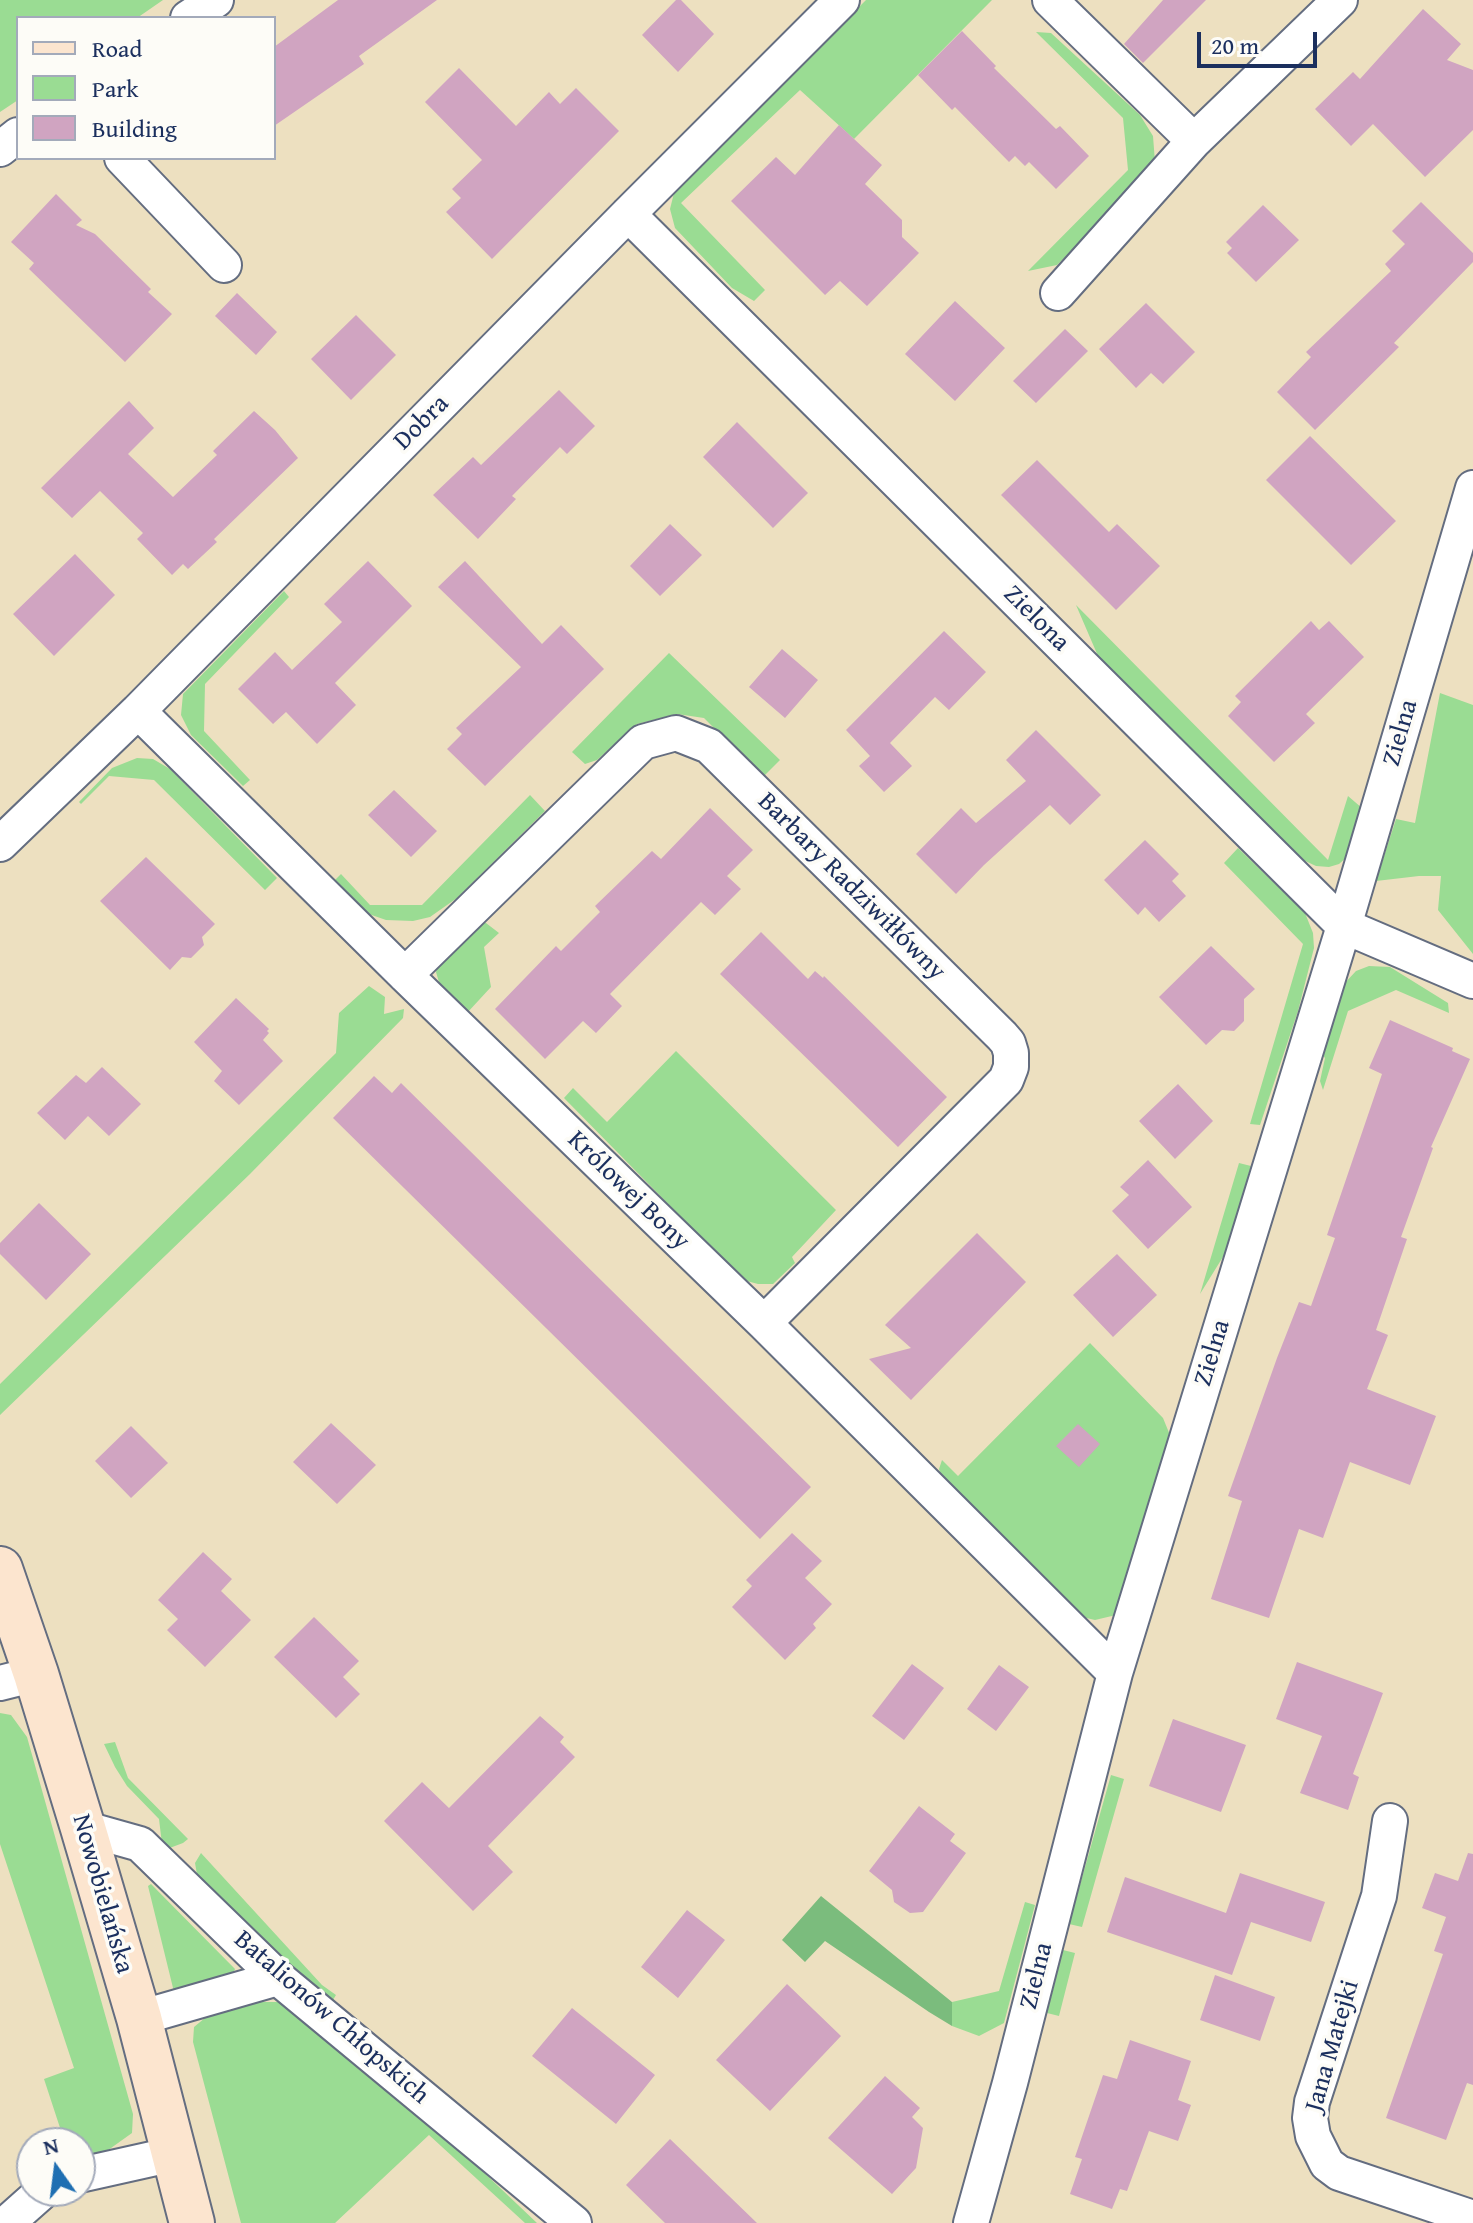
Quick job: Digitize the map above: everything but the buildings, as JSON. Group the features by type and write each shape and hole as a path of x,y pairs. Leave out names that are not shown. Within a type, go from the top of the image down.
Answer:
{"street":[{"path":"191,16 216,0"},
{"name":"Dobra","path":"0,844 138,711 842,0"},
{"path":"1050,0 1194,141"},
{"path":"1058,293 1194,141 1340,0"},
{"path":"0,149 16,137"},
{"path":"124,160 224,265"},
{"name":"Zielona","path":"628,214 1344,926 1473,981"},
{"name":"Zielna","path":"971,2223 1115,1673 1344,926 1473,488"},
{"name":"Królowej Bony","path":"138,711 764,1323 1115,1673"},
{"name":"Barbary Radziwiłłówny","path":"405,975 643,742 676,733 709,746 1002,1036 1011,1053 1011,1067 1006,1080 764,1323"},
{"name":"Nowobielańska","path":"0,1569 18,1678 83,1828 139,2018 192,2223"},
{"name":"Jana Matejki","path":"1390,1821 1379,1896 1312,2102 1311,2127 1327,2164 1339,2173 1473,2218"},
{"name":"Batalionów Chłopskich","path":"83,1828 140,1844 278,1978 574,2223"},
{"path":"139,2018 278,1978"},
{"path":"96,2171 174,2154"},
{"path":"7,2223 25,2207"}],"green space":[{"path":"0,0 163,0 140,16 16,16 16,101 0,112"},
{"path":"866,0 992,0 854,139 800,90 681,203 765,290 754,301 732,288 675,228 670,209 674,193"},
{"path":"1036,32 1051,33 1140,115 1153,136 1155,162 1142,182 1057,265 1028,271 1128,170 1123,118"},
{"path":"284,591 289,597 205,684 204,731 250,780 243,786 191,735 181,715 183,694"},
{"path":"1076,605 1328,860 1348,796 1362,808 1347,857 1329,867 1316,866 1301,859 1098,656"},
{"path":"669,653 780,760 763,777 704,718 677,714 637,724 597,760 585,764 572,752"},
{"path":"1440,693 1473,705 1473,954 1438,910 1441,876 1376,881 1396,819 1415,823"},
{"path":"137,758 153,759 170,769 277,878 265,890 154,780 109,776 81,804 79,802 112,768"},
{"path":"530,795 545,811 457,898 430,917 413,921 386,920 363,912 333,882 341,874 370,905 422,905"},
{"path":"1238,848 1305,913 1313,933 1314,948 1298,1011 1260,1125 1250,1124 1303,944 1224,863"},
{"path":"486,923 499,933 484,947 491,987 467,1013 441,989 436,972 440,956 468,924"},
{"path":"1369,966 1390,967 1448,1003 1449,1013 1396,990 1348,1011 1323,1090 1320,1081 1325,1058 1322,1054 1343,985 1356,971"},
{"path":"369,986 385,997 384,1014 404,1009 403,1018 250,1174 0,1415 0,1384 336,1053 339,1013"},
{"path":"676,1051 836,1210 792,1257 795,1263 773,1284 743,1280 564,1098 573,1088 607,1122"},
{"path":"1239,1163 1251,1166 1226,1252 1200,1294"},
{"path":"1090,1343 1163,1418 1172,1440 1116,1615 1095,1620 1078,1616 942,1479 939,1469 942,1460 958,1476"},
{"path":"0,1713 11,1715 27,1737 133,2114 132,2133 104,2153 96,2153 96,2127 60,2127 44,2079 74,2068 0,1844"},
{"path":"115,1742 128,1778 188,1839 183,1843 167,1849 162,1844 159,1819 127,1786 104,1744"},
{"path":"1111,1775 1124,1779 1082,1927 1069,1924"},
{"path":"201,1853 322,1985 336,1995 333,2000 246,1930 198,1880 195,1863"},
{"path":"151,1884 235,1969 232,1976 174,1992 148,1886"},
{"path":"821,1896 952,2002 952,2026 825,1941 805,1962 782,1940"},
{"path":"1025,1902 1035,1905 1004,2023 979,2036 952,2026 952,2002 999,1991"},
{"path":"1063,1950 1075,1953 1059,2016 1047,2013"},
{"path":"252,2002 280,2002 300,2012 458,2148 537,2223 525,2223 429,2135 335,2223 241,2223 193,2042 194,2027 211,2013"}]}
